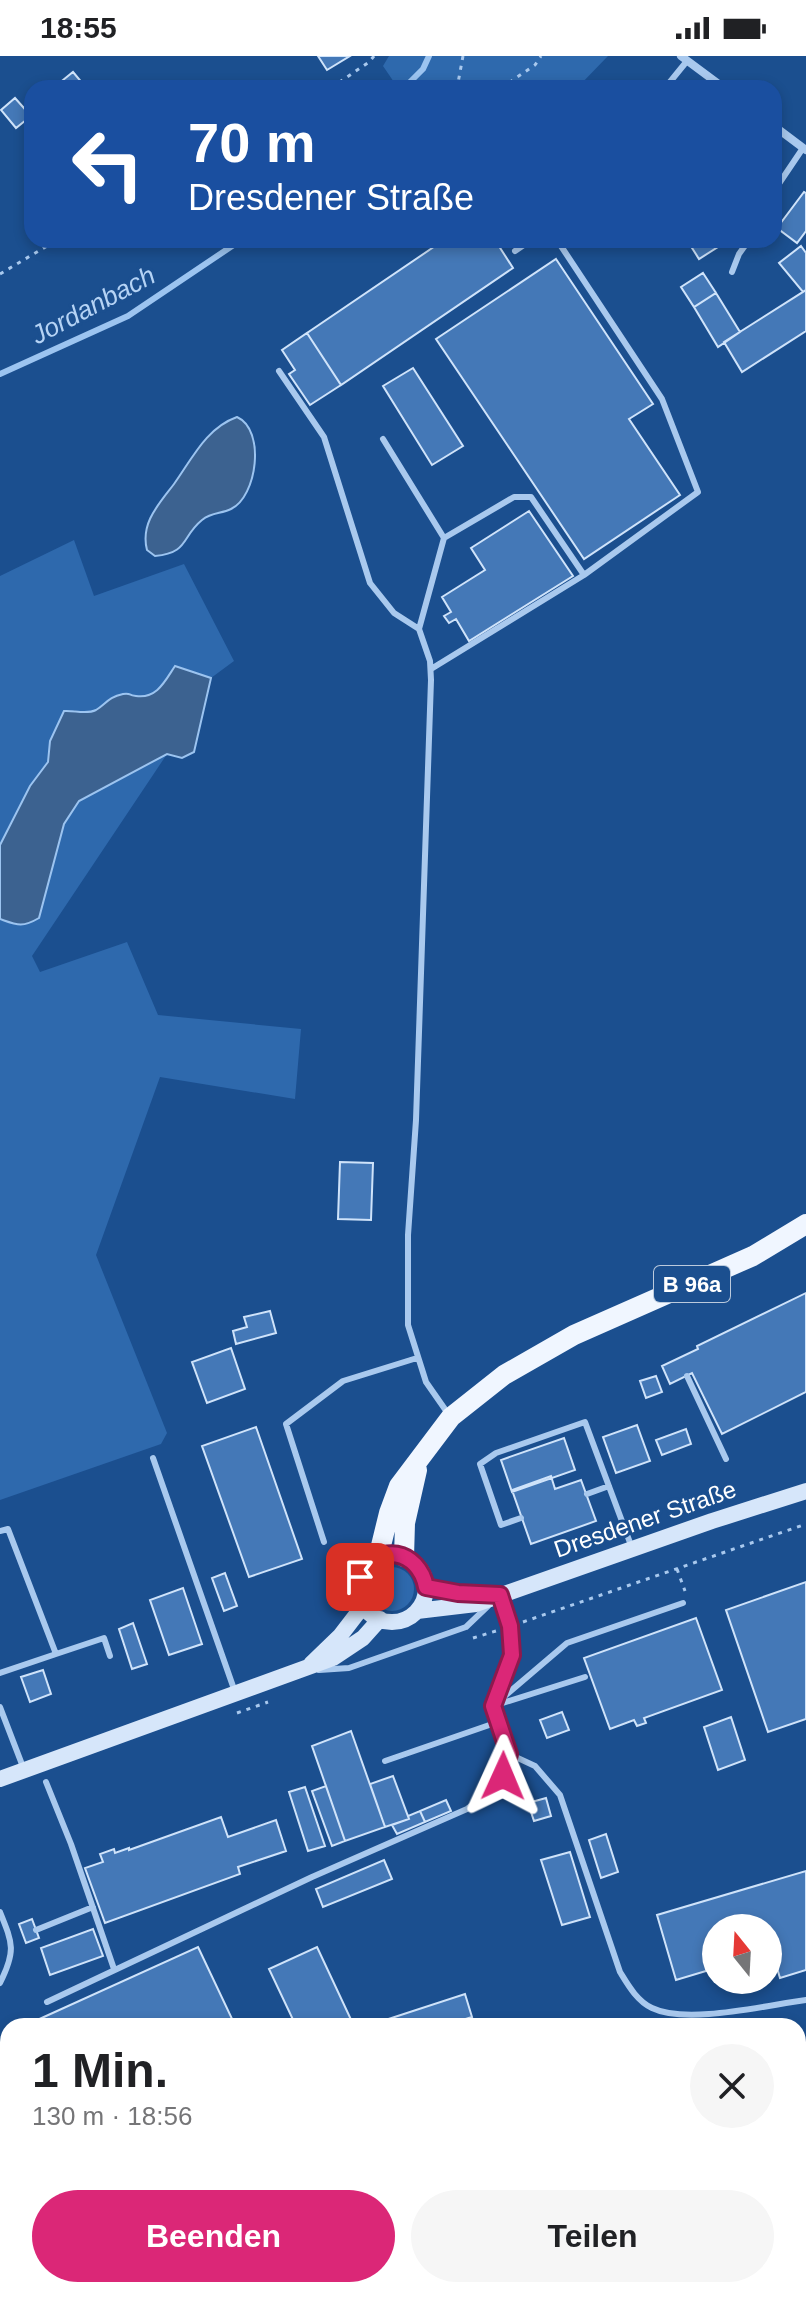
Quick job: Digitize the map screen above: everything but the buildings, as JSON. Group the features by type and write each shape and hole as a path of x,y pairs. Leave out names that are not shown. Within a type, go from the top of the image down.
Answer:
{"main road":[{"name":"B 96a","path":"378,1558 399,1486 451,1417 504,1375 574,1335 753,1256 806,1224"},
{"name":"B 96a","path":"404,1557 405,1523 421,1457"},
{"name":"Dresdener Straße","path":"380,1619 400,1621 417,1611 476,1604 632,1548 806,1491"},
{"path":"0,1779 333,1658 363,1638 380,1619 363,1606 358,1592 360,1577 367,1565 378,1558 392,1554 404,1557 421,1570 426,1587 424,1600 417,1611"},
{"name":"Dresdener Straße","path":"426,1587 458,1593 500,1595"},
{"path":"303,1671 340,1636 363,1606"}],"street":[{"path":"684,58 713,80"},
{"path":"782,132 805,149"}],"lane":[{"path":"670,80 684,58"},
{"path":"782,180 805,149"},
{"path":"515,251 519,248"},
{"path":"431,669 584,575 698,492 662,399 562,248"},
{"path":"732,272 743,248"},
{"path":"279,371 324,437 370,583 394,613 419,629"},
{"path":"383,439 444,538"},
{"path":"451,1417 426,1382 408,1325 408,1235 416,1120 431,669 419,629 444,538 514,497 531,497 584,575"},
{"path":"324,1542 286,1424 343,1381 417,1358"},
{"path":"687,1376 726,1459"},
{"path":"521,1518 501,1525 480,1464 496,1453 585,1422 632,1548"},
{"path":"153,1458 236,1695"},
{"path":"587,1494 609,1486"},
{"path":"0,1531 8,1529 56,1654"},
{"path":"47,2002 467,1809 486,1795 503,1776 509,1754 493,1706 512,1655 510,1626 500,1595 466,1627 349,1668 303,1671"},
{"path":"493,1706 567,1643 683,1603"},
{"path":"0,1673 104,1638 110,1656"},
{"path":"493,1706 585,1677"},
{"path":"0,1707 24,1770"},
{"path":"385,1761 498,1722"},
{"path":"509,1754 535,1766 560,1795 620,1972 631,1991 650,2008 675,2016 806,2000"},
{"path":"46,1782 114,1969"},
{"path":"71,1844 81,1840"},
{"path":"36,1930 93,1907"},
{"path":"0,1912 12,1941 11,1962 0,1983"}],"path":[{"path":"343,80 374,56"},
{"path":"459,80 463,56"},
{"path":"513,80 535,65 541,56"},
{"path":"0,274 44,248"},
{"path":"464,1641 806,1524"},
{"path":"677,1569 688,1602 683,1603"}],"shaded area":[{"path":"389,56 608,56 585,80 393,80 383,66"},
{"path":"237,417 246,424 255,449 255,463 247,491 231,509 202,520 174,552 155,556 147,550 146,540 152,514 208,436"},
{"path":"74,540 94,596 184,564 234,661 211,678 175,666 160,689 149,695 86,713 74,710 50,741 48,762 30,786 0,845 0,576"},
{"path":"175,666 211,678 194,752 182,758 167,754 79,801 64,824 39,918 20,924 0,919 0,845 30,786 48,762 50,741 64,711 92,711 118,695 150,695 160,688"},
{"path":"167,754 32,956 40,972 127,942 158,1015 301,1029 295,1099 160,1077 96,1255 167,1433 161,1444 0,1500 0,919 17,925 39,918 64,824 79,801"},
{"path":"392,1567 407,1574 414,1589 407,1604 392,1611 377,1604 370,1589 377,1574"}],"waterway":[{"name":"Jordanbach","path":"412,80 423,69 429,56"},
{"name":"Jordanbach","path":"0,374 128,316 229,248"}],"route":[{"path":"360,1577 372,1561 392,1554 416,1564 424,1576 426,1587 458,1593 500,1595 510,1626 512,1655 493,1706 509,1754 503,1776"}]}
